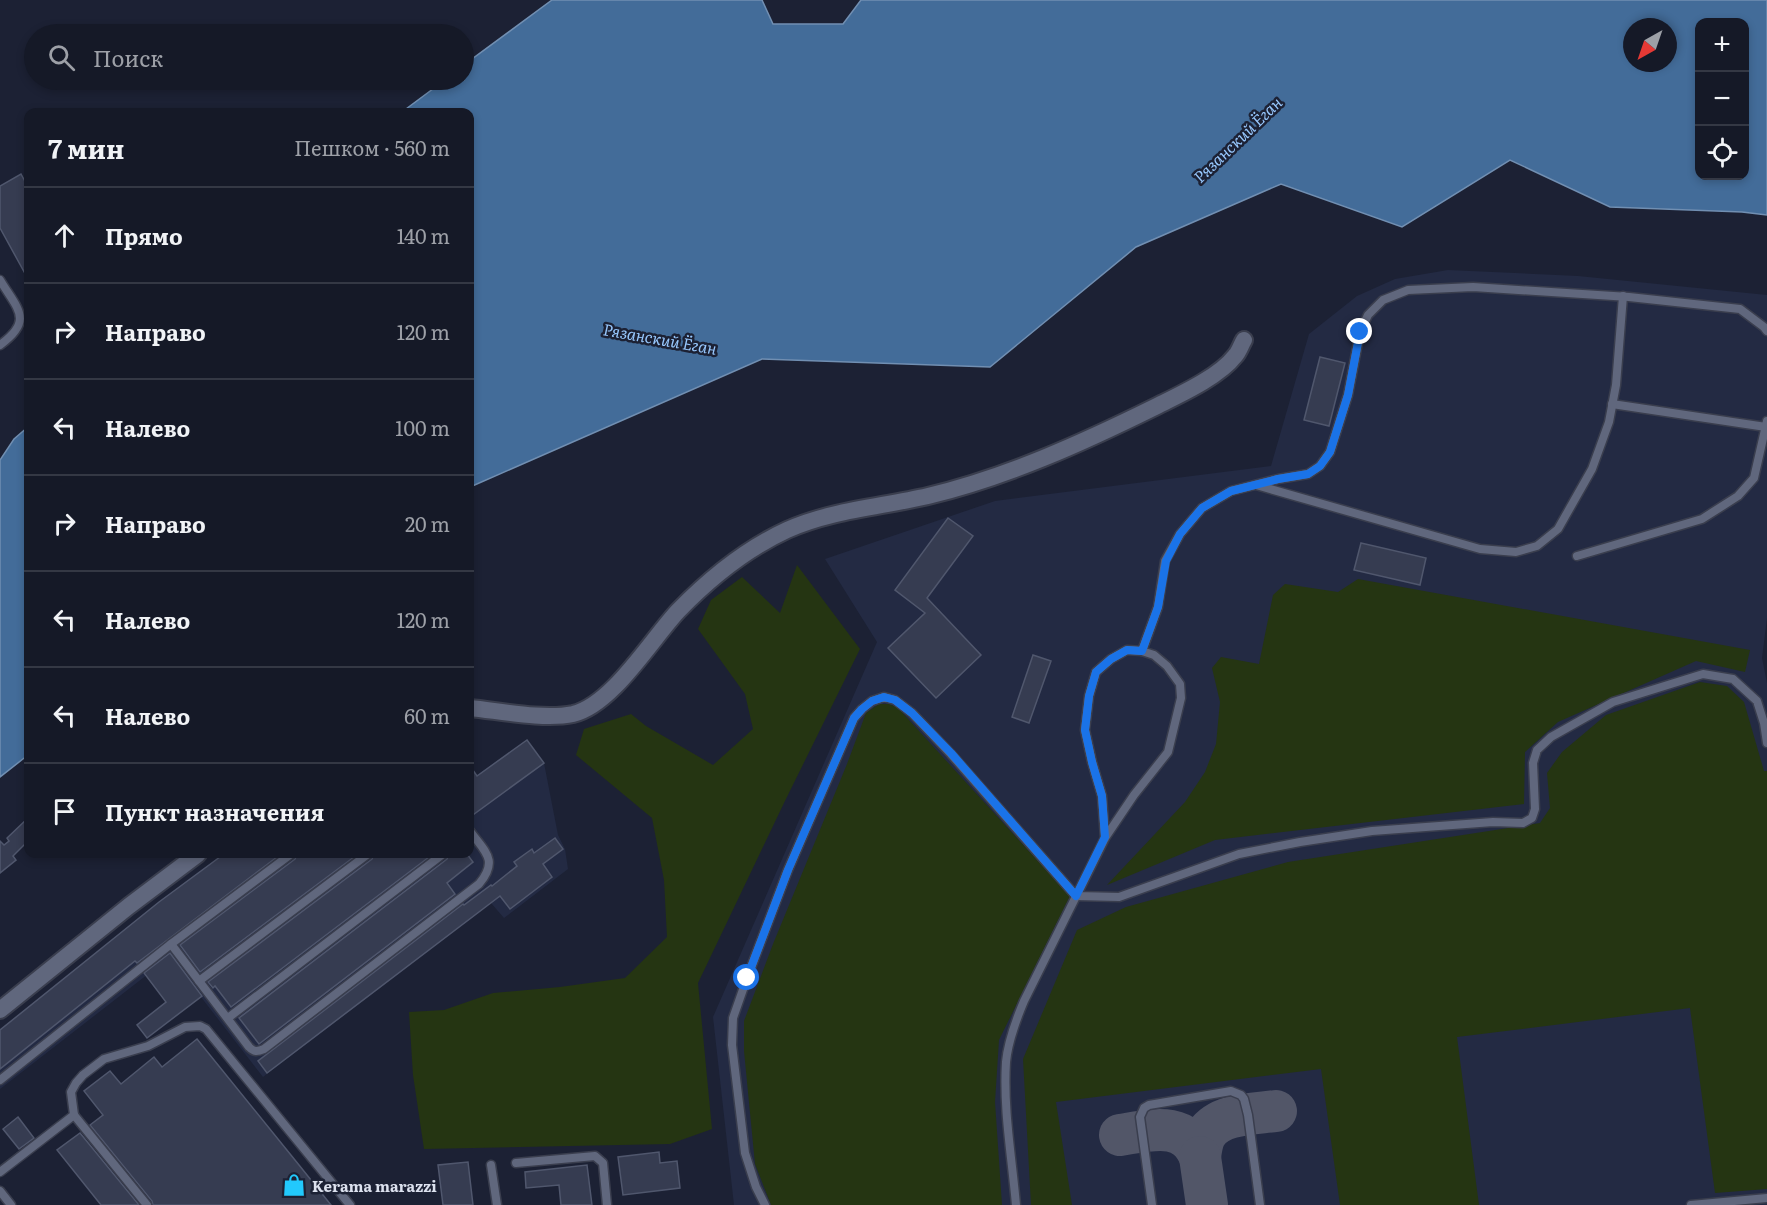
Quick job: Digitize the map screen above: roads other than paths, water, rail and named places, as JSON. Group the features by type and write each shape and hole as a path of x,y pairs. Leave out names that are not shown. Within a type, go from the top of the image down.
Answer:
{"street":[{"path":"474,708 552,716 573,714 588,709 611,691 693,597 754,548 786,531 816,519 928,495 997,475 1063,451 1188,390 1220,370 1235,356 1244,340"},
{"path":"0,1010 193,858"}],"lane":[{"path":"0,280 21,315 16,332 0,345"},
{"path":"1142,651 1158,607 1166,561 1180,534 1202,508 1231,491 1308,474 1320,466 1330,452 1348,395 1360,332 1368,315 1383,300 1408,290 1473,286 1623,296 1740,309 1767,331"},
{"path":"1256,485 1480,549 1516,552 1537,546 1558,529 1592,469 1609,422 1616,386 1623,296"},
{"path":"1577,556 1702,519 1738,496 1754,478 1766,424 1612,404"},
{"path":"1016,1205 1006,1098 1006,1061 1013,1028 1024,1000 1105,837 1168,752 1181,698 1180,684 1167,666 1154,655 1142,651 1127,650 1111,659 1096,672 1089,696 1085,730 1102,796 1105,837"},
{"path":"765,1205 756,1187 745,1153 732,1045 733,1018 788,870 854,718 872,701 884,697 895,700 912,713 951,753 1076,896 1119,897 1239,854 1300,842 1372,831 1493,822 1523,823 1532,818 1535,809 1533,763 1537,750 1551,737 1613,702 1703,674 1733,679 1756,701 1764,723 1767,743"},
{"path":"171,944 254,1051 258,1052 479,884 487,875 490,866 488,856 474,837"},
{"path":"0,1080 171,944 286,858"},
{"path":"199,981 363,858"},
{"path":"228,1018 438,858"},
{"path":"147,1205 74,1114 71,1092 83,1075 104,1059 148,1046 185,1027 200,1026 206,1029 350,1205"},
{"path":"1152,1205 1141,1111 1149,1105 1231,1091 1241,1095 1248,1115 1260,1205"},
{"path":"0,1172 74,1114"},
{"path":"516,1163 595,1156 603,1163 607,1205"},
{"path":"491,1165 496,1205"},
{"path":"0,1191 11,1205"},
{"path":"1691,1205 1767,1198"}],"water":[{"name":"Рязанский Ёган","path":"552,0 762,0 773,24 843,24 861,0 1767,0 1767,215 1610,207 1510,160 1402,227 1281,184 1136,247 990,367 762,359 474,485 474,108 407,108 432,90 474,90 474,58"},
{"path":"24,430 24,758 0,777 0,460 14,439"}],"place":[{"name":"Kerama marazzi","path":"294,1185"}]}
